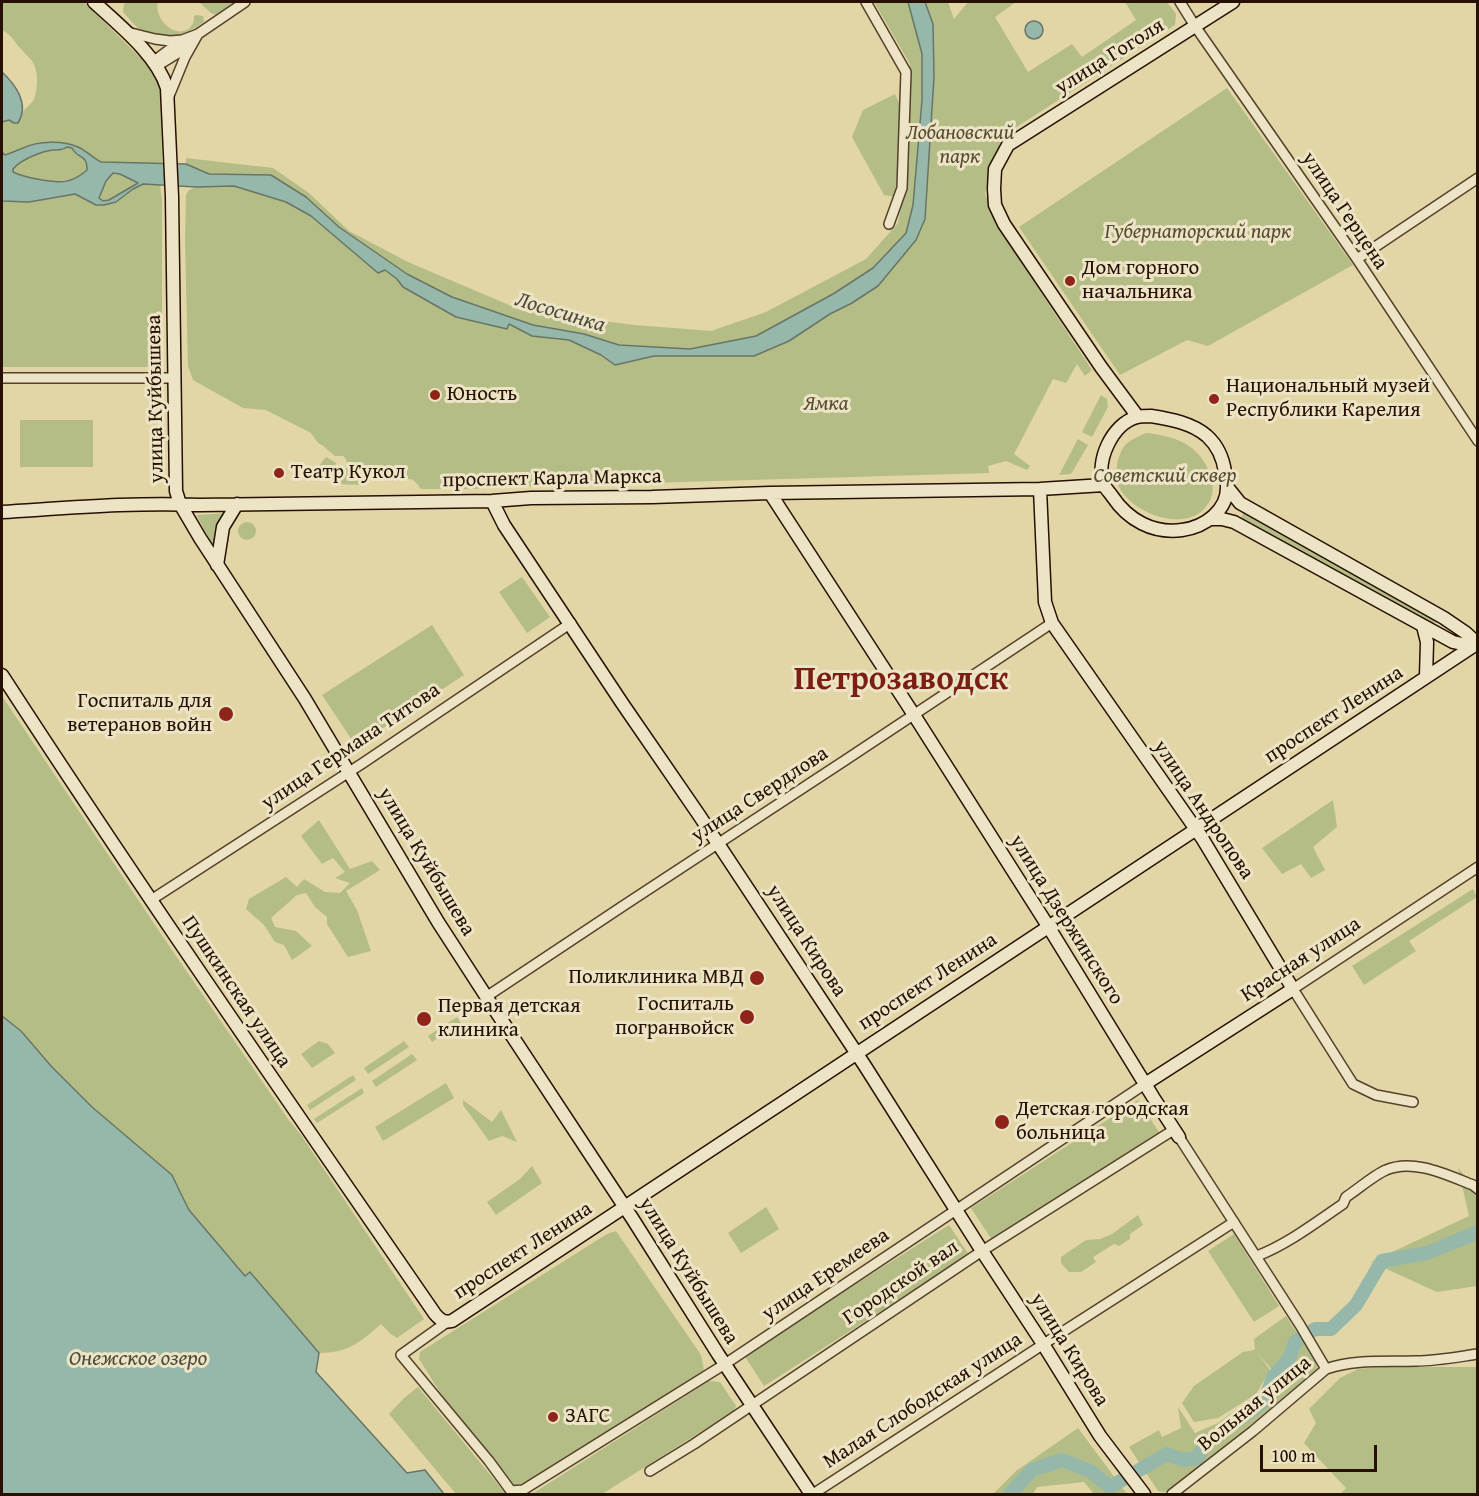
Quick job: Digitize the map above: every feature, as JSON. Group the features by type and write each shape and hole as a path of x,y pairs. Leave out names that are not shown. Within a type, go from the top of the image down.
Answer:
{"main road":[{"path":"94,2 155,63"},
{"name":"улица Гоголя","path":"1137,417 1004,224 994,205 995,169 1008,145 1233,2"},
{"name":"улица Куйбышева","path":"155,63 165,82 168,98 172,198 176,491 180,504 349,771 438,922 812,1494"},
{"path":"1151,416 1191,426 1206,435 1215,445 1223,461 1228,488 1225,500 1211,519 1197,527 1182,530 1152,528 1132,519 1117,503 1104,485 1102,467 1104,456 1115,432 1124,423 1137,417 1151,416"},
{"name":"проспект Карла Маркса","path":"2,512 180,504 492,501 531,498 1040,489 1104,485"},
{"path":"1228,488 1240,503 1444,618 1477,643"},
{"name":"улица Андропова","path":"1040,489 1044,602 1053,623 1196,829 1293,989"},
{"name":"улица Дзержинского","path":"770,493 914,715 1177,1133"},
{"name":"улица Кирова","path":"492,501 504,525 856,1053 1100,1436 1141,1491"},
{"path":"217,565 223,528 237,504"},
{"path":"1211,519 1234,522 1453,642 1477,643"},
{"path":"1435,633 1443,627 1444,618"},
{"path":"1423,626 1427,642 1426,677"},
{"name":"проспект Ленина","path":"447,1322 452,1322 626,1208 856,1053 1477,643"},
{"name":"Пушкинская улица","path":"2,675 210,988 439,1320 447,1322"},
{"name":"Красная улица","path":"1145,1084 1293,989"}],"street":[{"path":"124,31 148,38 182,40 198,34 245,2"},
{"path":"866,2 906,72 902,188 889,224"},
{"name":"улица Герцена","path":"1180,2 1478,441"},
{"path":"168,98 179,69 198,34"},
{"path":"155,63 182,40"},
{"path":"155,63 191,44"},
{"path":"1357,260 1478,178"},
{"path":"2,378 174,378"},
{"name":"улица Германа Титова","path":"152,900 571,623"},
{"name":"улица Свердлова","path":"486,997 1053,623"},
{"name":"Красная улица","path":"1293,989 1476,871"},
{"name":"улица Андропова","path":"1293,989 1353,1084 1376,1095 1413,1102"},
{"name":"улица Еремеева","path":"523,1490 725,1364 1145,1084"},
{"name":"улица Дзержинского","path":"1177,1133 1257,1256 1326,1369"},
{"name":"Городской вал","path":"650,1471 982,1251 1177,1133"},
{"path":"1257,1256 1301,1233 1343,1204 1346,1197 1386,1170 1410,1165 1432,1169 1478,1189"},
{"name":"Малая Слободская улица","path":"812,1494 1234,1222"},
{"name":"проспект Ленина","path":"447,1322 401,1355 511,1491 523,1490"},
{"name":"Вольная улица","path":"1172,1494 1253,1431 1326,1369 1356,1362 1419,1361 1478,1354"}],"green space":[{"path":"2,2 84,2 152,69 159,81 161,92 162,163 101,162 75,145 58,143 23,147 5,155 2,152 2,122 21,118 34,99 37,80 32,61 2,30"},
{"path":"127,2 158,2 160,16 164,23 175,30 187,30 193,24 196,15 203,16 204,22 180,34 152,35 140,30 123,12 124,4"},
{"path":"199,2 233,2 233,4 218,16"},
{"path":"874,2 908,2 922,54 922,100 913,205 906,233 873,268 833,294 756,336 690,349 619,345 584,334 533,325 452,297 407,274 339,227 306,197 271,175 209,174 186,164 186,158 273,168 309,193 349,231 408,262 523,311 635,325 711,331 766,312 866,259 898,223 902,198 884,195 852,137 863,110 895,94 909,124 910,64"},
{"path":"925,2 948,2 954,19 968,2 1016,2 995,17 1028,72 1072,44 1082,57 1136,20 1125,2 1167,2 1176,14 1175,25 1015,128 992,160 985,194 1002,233 1092,370 1085,376 1077,364 1066,383 1053,379 1014,454 1030,466 1027,470 1006,461 988,466 989,473 421,489 412,480 401,481 373,476 347,464 343,456 335,456 318,443 311,433 266,410 243,408 193,380 188,366 185,242 186,195 189,190 196,187 234,186 286,202 311,216 397,279 403,287 507,329 508,324 533,336 569,340 601,355 615,365 654,356 754,356 852,303 878,286 916,240 925,219 934,77 933,24"},
{"name":"Губернаторский парк","path":"1227,88 1353,265 1208,346 1187,340 1120,375 1019,227"},
{"path":"67,147 72,148 86,161 87,170 76,178 55,182 13,172 16,166 32,156"},
{"path":"113,173 138,183 109,200 103,201 99,199 106,181"},
{"path":"143,184 160,185 162,200 162,367 2,367 2,201 30,202 75,194 95,205 116,202"},
{"path":"1101,395 1107,399 1108,407 1092,437 1082,432"},
{"path":"20,420 93,420 93,467 20,467"},
{"name":"Советский сквер","path":"1146,433 1169,437 1188,445 1203,460 1212,481 1212,493 1206,507 1193,517 1181,519 1154,515 1129,500 1121,490 1116,479 1120,454 1126,444"},
{"path":"1078,439 1088,445 1071,474 1059,475"},
{"path":"326,457 336,463 332,482 320,477 319,466"},
{"path":"340,465 357,475 364,485 336,484"},
{"path":"1244,512 1434,616 1437,622 1430,624 1241,518"},
{"path":"228,513 215,550 197,516"},
{"path":"247,522 253,525 256,531 253,537 247,540 241,537 238,531 241,525"},
{"path":"522,577 550,617 527,633 499,592"},
{"path":"432,625 464,675 356,746 322,695"},
{"path":"2,696 163,937 301,1135 424,1319 397,1338 381,1324 346,1349 319,1353 251,1272 246,1277 189,1210 172,1175 92,1107 51,1066 21,1031 2,1016"},
{"path":"1333,800 1337,827 1313,847 1325,870 1311,878 1301,864 1282,874 1262,848"},
{"path":"319,820 350,869 372,861 380,870 346,891 357,910 371,951 348,957 327,924 327,917 315,907 306,893 297,895 271,918 275,927 296,931 312,946 292,960 284,945 275,942 264,925 246,909 249,899 286,877 297,887 304,879 325,892 340,893 350,883 335,878 345,872 333,858 322,864 301,836"},
{"path":"1473,889 1477,897 1409,941 1416,951 1364,985 1352,966"},
{"path":"457,1017 461,1023 432,1042 428,1036"},
{"path":"319,1041 328,1044 335,1053 312,1068 301,1054"},
{"path":"404,1041 409,1047 368,1074 364,1068"},
{"path":"412,1054 417,1060 376,1087 372,1081"},
{"path":"353,1075 356,1080 310,1110 307,1105"},
{"path":"446,1083 454,1098 383,1141 375,1127"},
{"path":"362,1088 364,1093 317,1123 314,1119"},
{"path":"463,1100 492,1122 501,1110 517,1142 502,1136 489,1141 463,1105"},
{"path":"1138,1100 1159,1132 992,1240 971,1208"},
{"path":"532,1166 542,1183 496,1215 487,1202 520,1179"},
{"path":"1458,1168 1477,1195 1477,1286 1437,1292 1371,1262 1469,1216"},
{"path":"766,1207 779,1229 741,1253 728,1233"},
{"path":"1138,1215 1143,1225 1130,1234 1130,1239 1119,1246 1114,1244 1093,1257 1096,1262 1081,1272 1069,1272 1061,1263 1061,1257 1086,1240 1100,1239 1112,1234"},
{"path":"949,1225 969,1255 764,1386 744,1355"},
{"path":"616,1231 701,1355 704,1370 532,1481 513,1486 443,1397 419,1359 420,1352 607,1234"},
{"path":"1234,1234 1279,1306 1254,1322 1208,1251"},
{"path":"1286,1316 1315,1360 1318,1371 1170,1490 1158,1491 1129,1447 1159,1430 1162,1437 1181,1428 1178,1407 1195,1433 1218,1423 1258,1394 1272,1370 1257,1352 1270,1370 1256,1394 1218,1418 1194,1422 1182,1403 1194,1386 1243,1352 1255,1350 1254,1339"},
{"path":"1477,1367 1477,1494 1340,1494 1346,1488 1304,1443 1316,1423 1309,1409 1340,1378 1358,1369"},
{"path":"709,1381 720,1382 736,1406 734,1411 602,1494 532,1494"},
{"path":"418,1387 506,1494 456,1494 389,1414"},
{"path":"1078,1428 1127,1494 1094,1494 1084,1482 1037,1487 1033,1494 993,1494 1016,1471"}],"water":[{"path":"908,2 925,2 933,24 934,77 925,219 916,240 878,286 789,341 754,356 654,356 615,365 601,355 569,340 532,336 509,324 507,329 456,317 403,287 385,270 378,273 311,216 286,202 234,186 196,187 143,184 116,202 104,205 96,205 75,194 29,202 2,201 2,152 5,155 43,143 58,142 72,145 101,162 186,164 209,174 271,175 306,197 339,227 407,274 452,297 533,325 584,334 619,345 690,349 756,336 833,294 873,268 906,233 913,205 922,100 922,54","holes":["67,147 72,148 86,161 87,170 76,178 55,182 13,172 16,166 32,156","113,173 138,183 109,200 103,201 99,198 106,181"]},
{"path":"1034,21 1040,24 1043,30 1040,36 1034,39 1028,36 1025,30 1028,24"},
{"path":"2,72 16,88 22,102 18,123 9,120 2,122"},
{"name":"Онежское озеро","path":"2,1016 21,1031 51,1066 92,1107 172,1175 189,1210 245,1276 250,1272 319,1353 316,1372 407,1473 425,1470 444,1494 2,1494"}],"waterway":[{"path":"1010,1494 1032,1470 1062,1460 1090,1471 1110,1487 1167,1454 1183,1460 1197,1458 1207,1442 1265,1401 1273,1377 1289,1359 1295,1342 1315,1329 1331,1329 1356,1305 1382,1261 1427,1253 1478,1232"}],"place":[{"name":"Дом горного начальника","path":"1070,281"},
{"name":"Юность","path":"435,395"},
{"name":"Национальный музей Республики Карелия","path":"1214,399"},
{"name":"Театр Кукол","path":"279,473"},
{"name":"Госпиталь для ветеранов войн","path":"226,714"},
{"name":"Поликлиника МВД","path":"757,978"},
{"name":"Госпиталь погранвойск","path":"747,1017"},
{"name":"Первая детская клиника","path":"424,1019"},
{"name":"Детская городская больница","path":"1002,1122"},
{"name":"ЗАГС","path":"553,1417"}],"district":[{"name":"Петрозаводск","path":"901,681"}],"park label":[{"name":"Лобановский парк","path":"960,146"},
{"name":"Ямка","path":"826,405"}],"water label":[{"name":"Лососинка","path":"560,313"}]}
